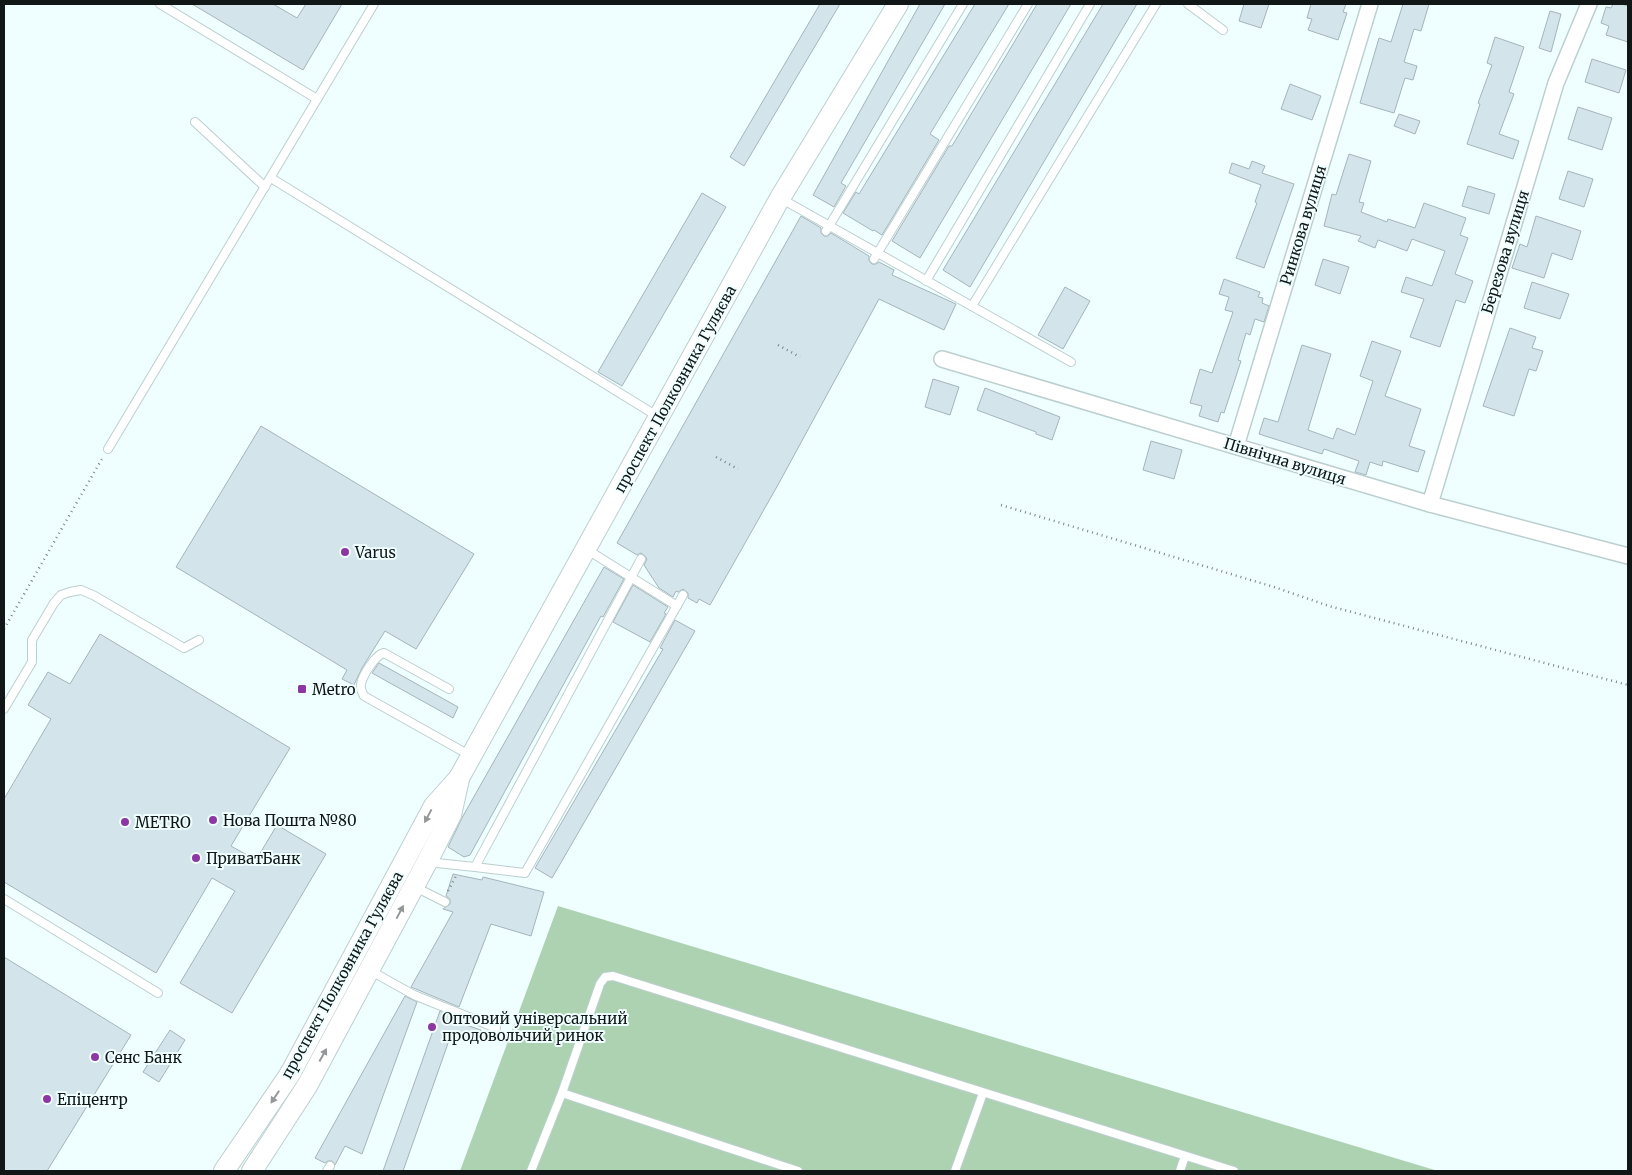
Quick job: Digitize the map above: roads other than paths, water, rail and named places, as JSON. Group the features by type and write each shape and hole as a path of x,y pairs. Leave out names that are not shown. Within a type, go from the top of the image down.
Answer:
{"main road":[{"name":"проспект Полковника Гуляєва","path":"224,1171 290,1074 434,806 459,778 780,198 898,4"},
{"name":"проспект Полковника Гуляєва","path":"252,1171 307,1086 427,862 451,815 459,778"}],"street":[{"name":"Ринкова вулиця","path":"1236,446 1370,4"},
{"name":"Березова вулиця","path":"1430,504 1556,83 1589,4"},
{"name":"Північна вулиця","path":"942,360 1430,504 1628,556"}],"lane":[{"path":"160,4 317,99"},
{"path":"108,449 374,4"},
{"path":"828,228 962,4"},
{"path":"876,256 1028,4"},
{"path":"926,281 1090,4"},
{"path":"972,306 1156,4"},
{"path":"1188,4 1223,30"},
{"path":"195,122 265,186"},
{"path":"271,178 659,417"},
{"path":"780,198 876,256 926,281 1072,362"},
{"path":"586,549 677,606"},
{"path":"475,867 641,559"},
{"path":"4,709 32,662 32,640 54,602 70,592 81,590 93,595 184,648 199,640"},
{"path":"427,862 525,873 683,595"},
{"path":"450,689 384,653 379,654 375,658 361,683 361,690 364,696 471,756"},
{"path":"414,886 444,901"},
{"path":"4,899 158,993"},
{"path":"370,970 413,997 496,1028"},
{"path":"531,1171 562,1093 600,984 605,977 613,976 1234,1171"},
{"path":"955,1171 983,1092"},
{"path":"562,1093 798,1171"},
{"path":"1180,1171 1185,1156"}],"place":[{"name":"Varus","path":"345,552"},
{"name":"Metro","path":"302,689"},
{"name":"Нова Пошта №80","path":"213,820"},
{"name":"METRO","path":"125,822"},
{"name":"ПриватБанк","path":"196,858"},
{"name":"Оптовий універсальний продовольчий ринок","path":"432,1027"},
{"name":"Сенс Банк","path":"95,1057"},
{"name":"Епіцентр","path":"47,1099"}]}
